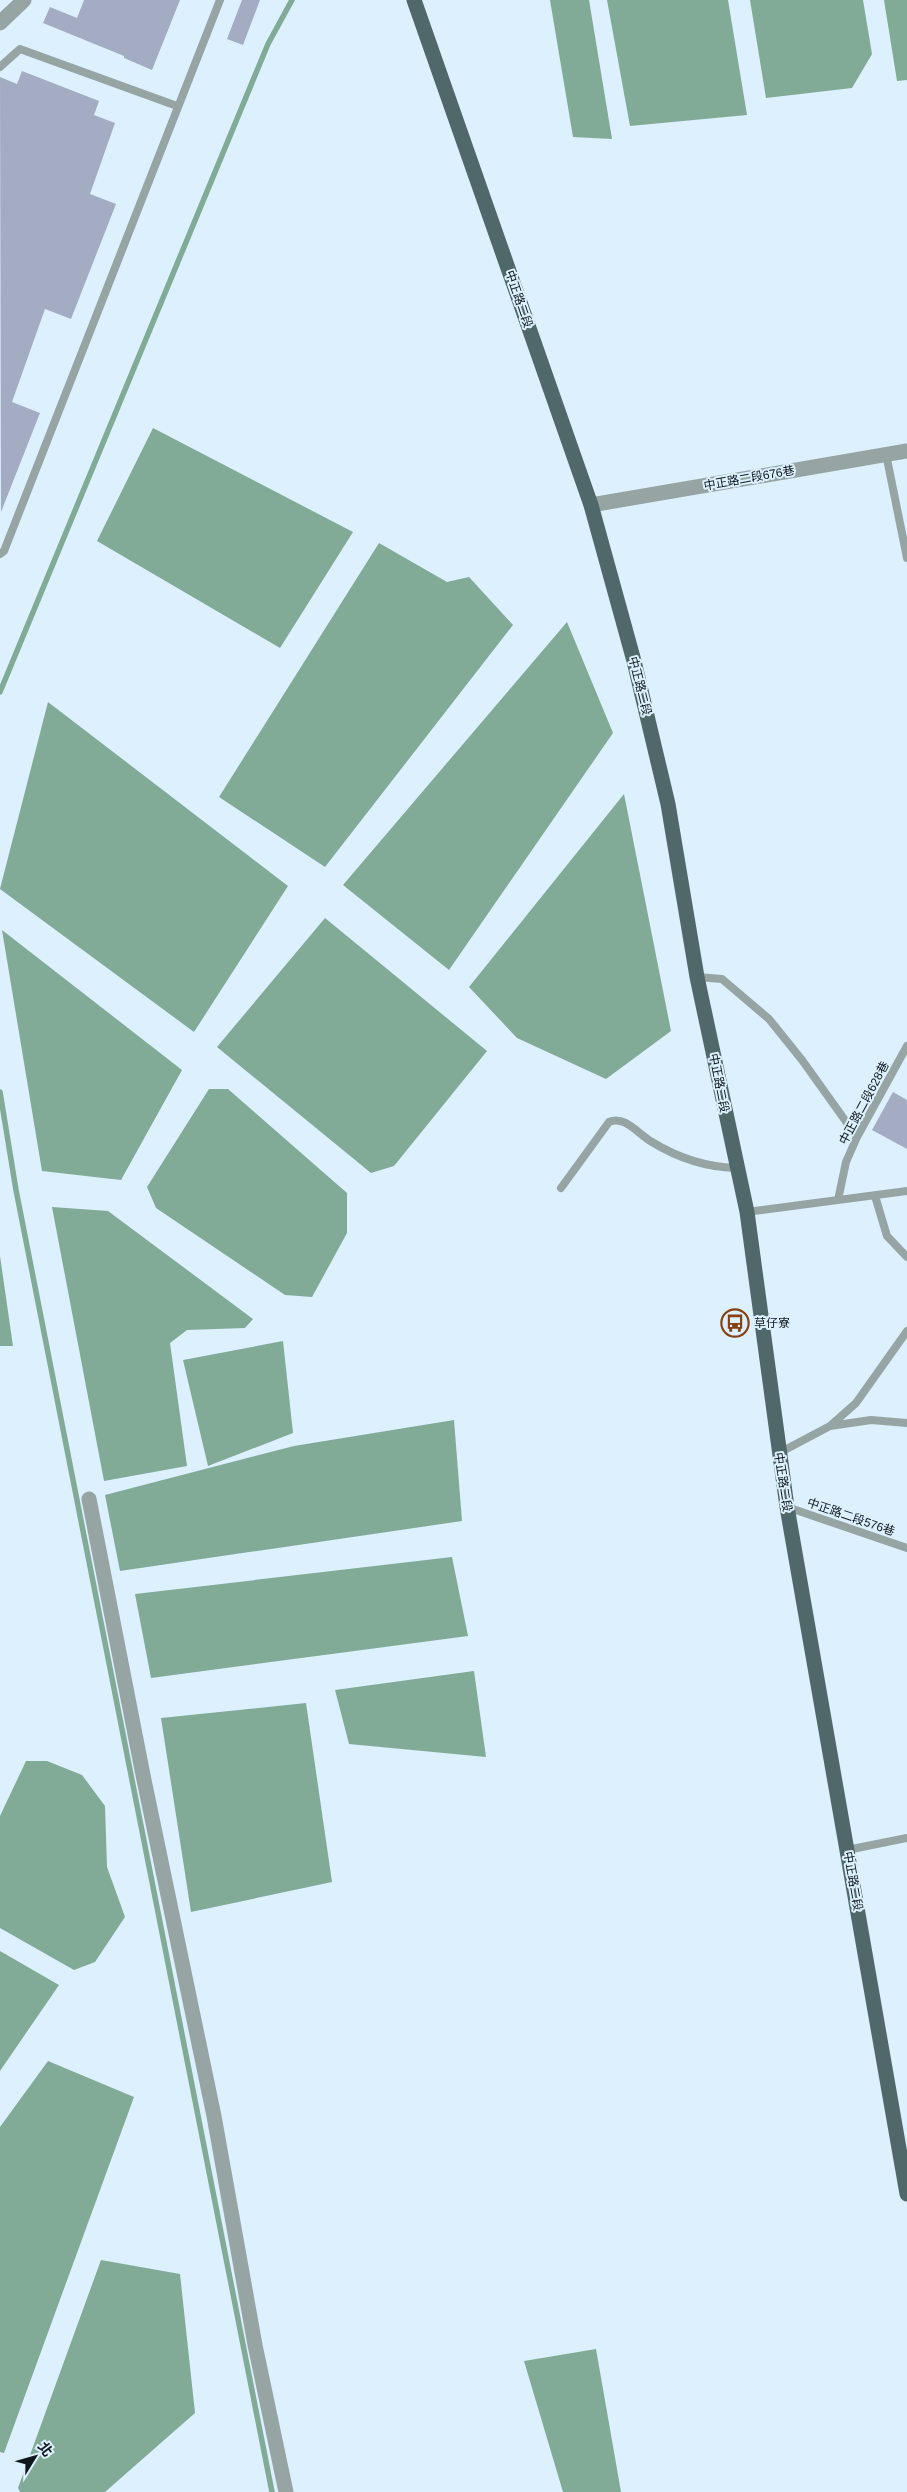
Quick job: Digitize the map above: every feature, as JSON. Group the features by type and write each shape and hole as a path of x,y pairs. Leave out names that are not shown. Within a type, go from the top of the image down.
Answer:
{"main road":[{"name":"中正路二段","path":"414,0 591,505 634,661 668,804 697,977 736,1168 747,1212 787,1508 907,2194"}],"street":[{"path":"0,23 24,0"},
{"name":"中正路二段676巷","path":"591,505 907,451"},
{"path":"89,1499 143,1775 214,2116 254,2345 286,2492"}],"lane":[{"path":"0,554 4,551 220,0"},
{"path":"0,67 20,49 177,106"},
{"path":"886,454 907,558"},
{"path":"697,977 722,979 769,1019 802,1060 857,1137"},
{"name":"中正路二段628巷","path":"838,1200 846,1162 857,1137 907,1046"},
{"path":"561,1188 609,1122 615,1119 622,1120 652,1142 684,1158 712,1167 736,1168"},
{"path":"747,1212 907,1191"},
{"path":"875,1196 887,1236 907,1258"},
{"path":"779,1454 830,1426 856,1403 907,1331"},
{"path":"830,1426 871,1420 907,1423"},
{"name":"中正路二段576巷","path":"787,1508 907,1548"},
{"path":"847,1850 907,1838"}],"shaded area":[{"path":"550,0 589,0 612,139 573,137"},
{"path":"607,0 728,0 747,115 630,126"},
{"path":"750,0 863,0 872,54 852,88 766,98"},
{"path":"884,0 907,0 907,80 897,81"},
{"path":"153,428 353,532 280,648 97,541"},
{"path":"379,543 447,582 469,577 513,625 325,867 219,797"},
{"path":"567,622 613,733 449,970 343,885"},
{"path":"48,702 288,886 194,1032 0,889"},
{"path":"624,794 671,1031 606,1079 517,1038 469,987"},
{"path":"325,918 487,1051 394,1166 371,1173 217,1047"},
{"path":"2,930 182,1070 121,1180 42,1171"},
{"path":"209,1089 228,1089 347,1193 347,1233 312,1297 285,1295 156,1208 147,1187"},
{"path":"52,1207 108,1211 253,1319 245,1328 187,1330 170,1343 187,1466 104,1481"},
{"path":"0,1256 13,1346 0,1346"},
{"path":"283,1341 293,1433 208,1466 183,1360"},
{"path":"454,1420 462,1521 120,1571 105,1495 294,1446"},
{"path":"452,1557 468,1636 151,1678 135,1594"},
{"path":"474,1671 486,1757 349,1744 335,1690"},
{"path":"306,1703 332,1882 191,1912 161,1718"},
{"path":"26,1761 47,1761 82,1775 105,1806 107,1867 125,1917 95,1962 74,1970 0,1928 0,1816"},
{"path":"0,1951 59,1985 0,2071"},
{"path":"48,2061 134,2097 4,2453 0,2452 0,2127"},
{"path":"101,2260 180,2274 195,2413 105,2492 20,2492 18,2488"},
{"path":"596,2349 621,2492 563,2492 524,2361"}],"building":[{"path":"84,0 180,0 152,70 124,58 124,56 43,23 50,7 77,18"},
{"path":"242,0 260,0 243,45 227,39"},
{"path":"22,71 99,101 94,115 115,123 90,194 116,204 71,319 45,309 12,402 40,413 1,512 0,77 17,84"},
{"path":"893,1092 907,1100 907,1149 872,1130"}],"waterway":[{"path":"0,692 268,44 292,0"},
{"path":"0,1092 16,1190 272,2492"}],"place":[{"name":"草仔寮","path":"735,1323"}]}
